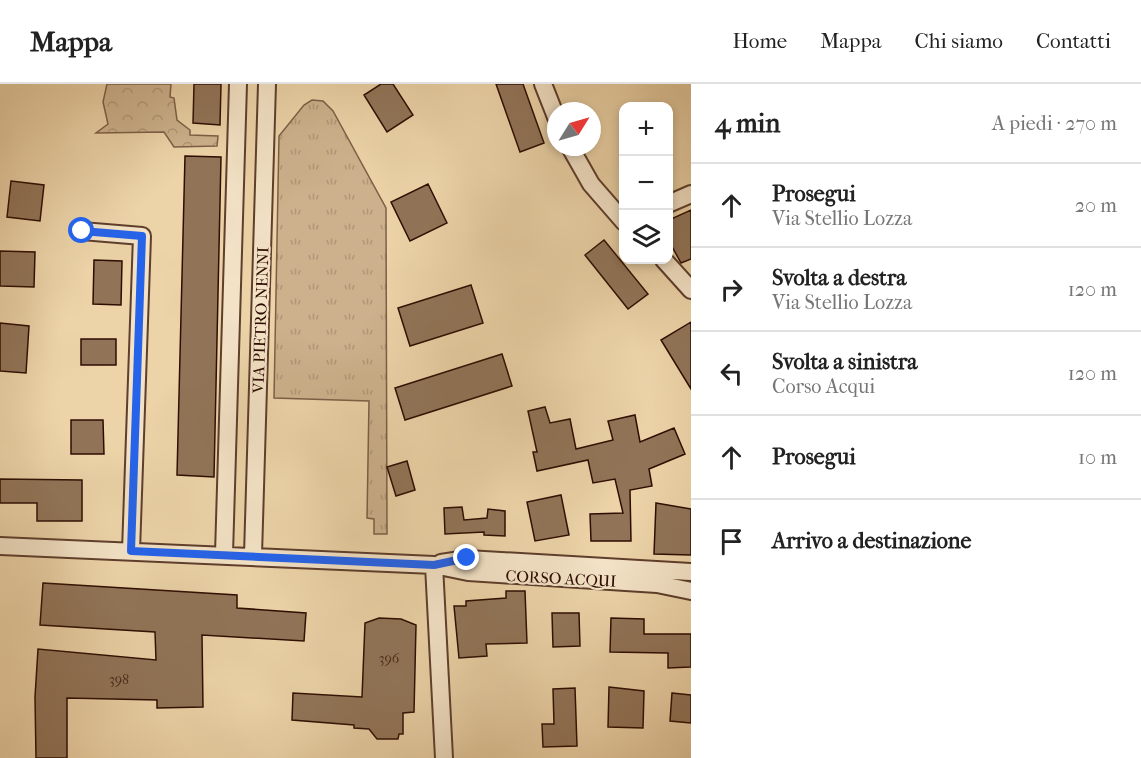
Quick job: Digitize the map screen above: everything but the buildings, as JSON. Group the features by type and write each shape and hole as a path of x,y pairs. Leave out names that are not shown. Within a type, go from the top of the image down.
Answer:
{"street":[{"name":"VIA PIETRO NENNI","path":"224,554 238,84"},
{"name":"VIA PIETRO NENNI","path":"253,555 267,84"},
{"path":"543,84 550,102"},
{"path":"575,156 591,184 619,216"},
{"path":"673,202 691,194"},
{"path":"82,231 142,236 131,551"},
{"path":"668,264 691,290"},
{"name":"CORSO ACQUI","path":"0,546 253,555 434,565 468,572 657,584 691,591"},
{"path":"444,758 434,565 467,558 691,572"}],"green space":[{"path":"107,84 171,84 170,97 174,98 177,120 190,130 190,135 218,136 217,146 174,147 164,132 96,133 108,124 103,102"},
{"path":"312,100 323,101 333,111 386,208 387,534 374,534 374,519 367,518 369,401 274,398 279,136 304,105"}],"route":[{"path":"82,231 142,236 131,551 434,565 467,558"}]}
